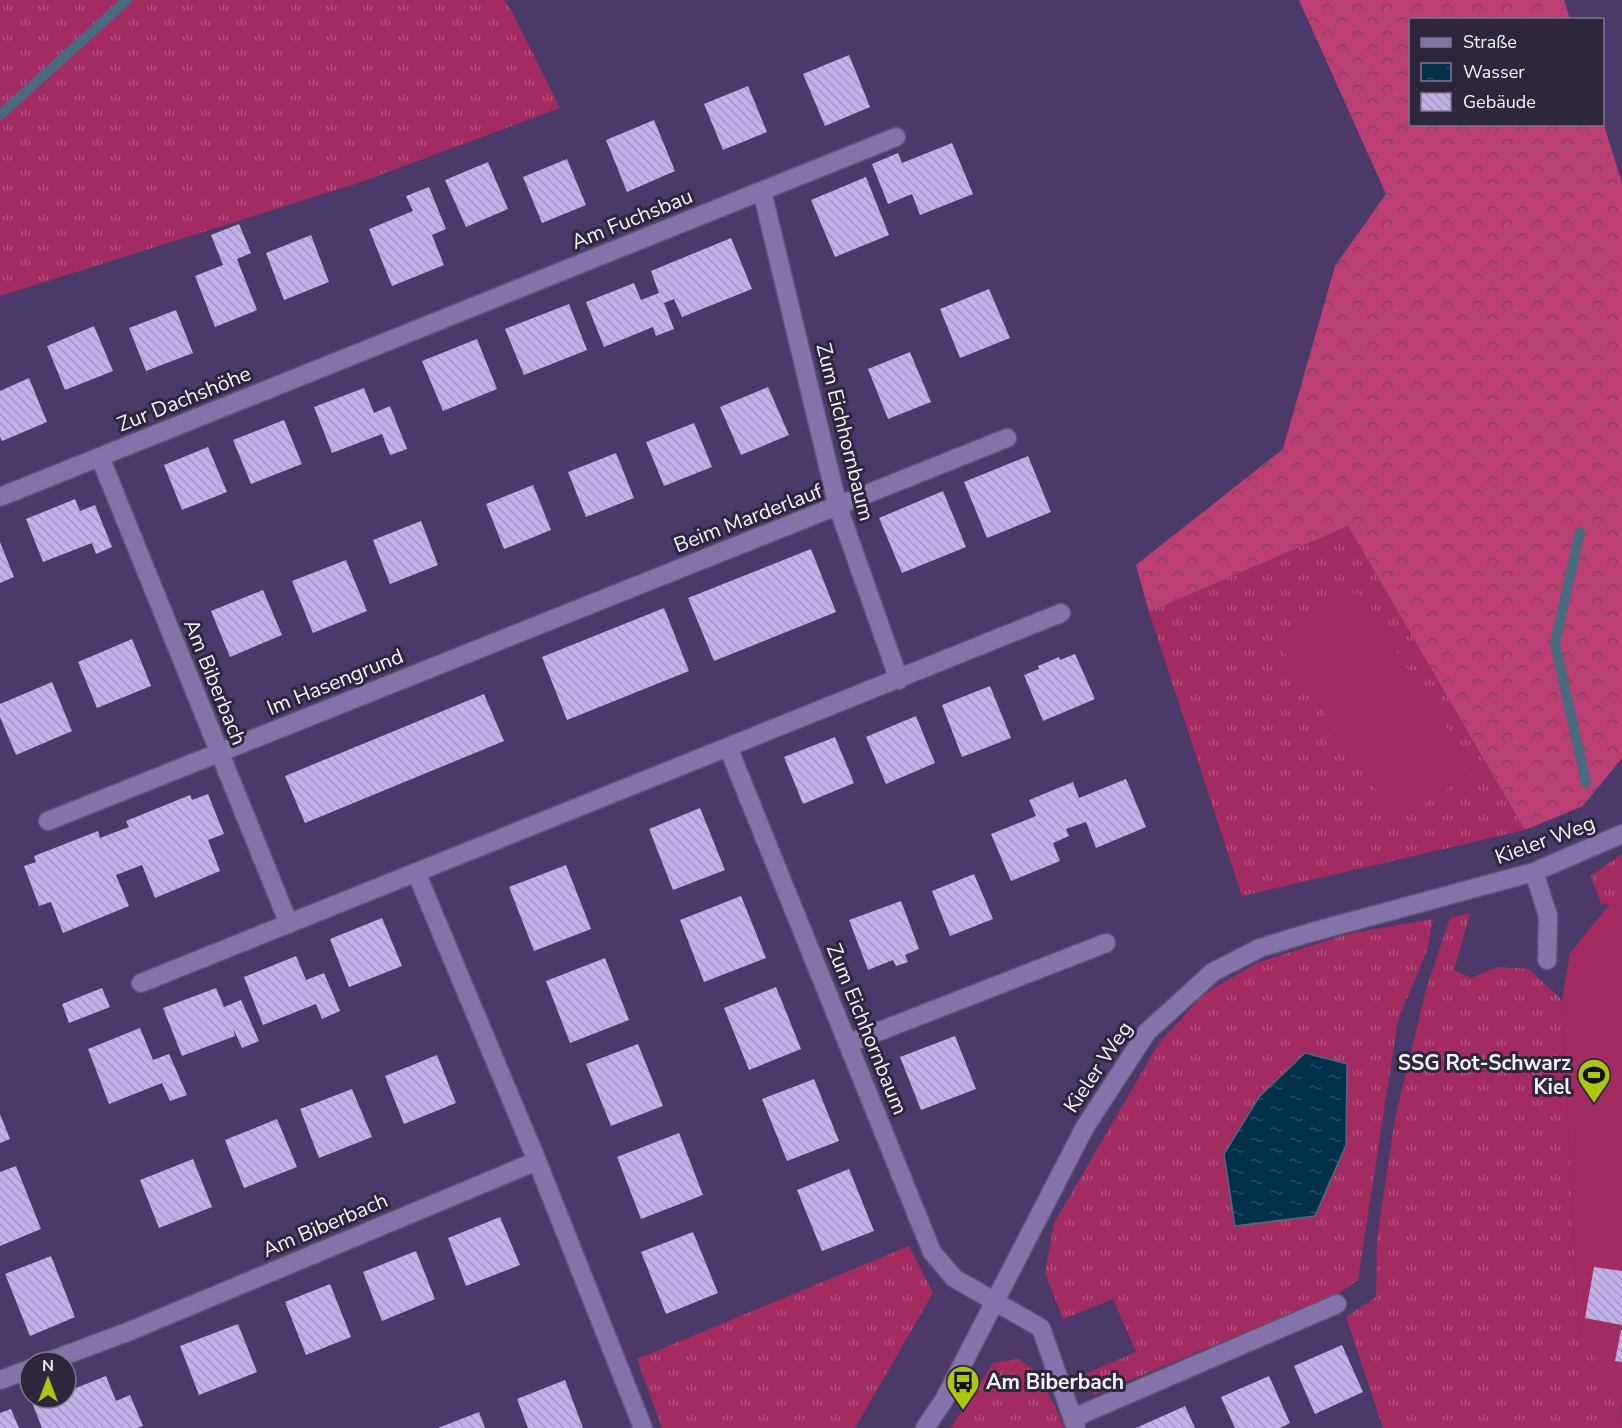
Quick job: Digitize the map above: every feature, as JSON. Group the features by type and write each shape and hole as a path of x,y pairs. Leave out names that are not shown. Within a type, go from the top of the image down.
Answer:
{"street":[{"name":"Am Fuchsbau","path":"385,342 896,137"},
{"name":"Zum Eichhornbaum","path":"762,190 838,507 899,680"},
{"name":"Zur Dachshöhe","path":"0,497 385,342"},
{"name":"Beim Marderlauf","path":"504,638 1007,438"},
{"name":"Am Biberbach","path":"100,457 289,924"},
{"path":"141,983 1061,613"},
{"name":"Im Hasengrund","path":"48,821 504,638"},
{"name":"Zum Eichhornbaum","path":"728,747 932,1252 954,1278 1041,1328 1074,1423"},
{"name":"Kieler Weg","path":"925,1428 944,1400 1085,1127 1147,1032 1213,972 1260,948 1534,872 1622,834"},
{"path":"416,872 537,1161 643,1428"},
{"path":"1534,872 1548,916 1547,960"},
{"path":"849,1043 1106,943"},
{"name":"Am Biberbach","path":"78,1350 537,1161"},
{"path":"1074,1423 1337,1304"},
{"path":"0,1380 18,1373"}],"green space":[{"path":"0,0 504,0 560,108 361,182 0,296"},
{"path":"1299,0 1564,0 1570,18 1409,18 1409,126 1604,125 1622,183 1622,758 1583,806 1525,830 1348,526 1149,612 1136,565 1283,449 1335,266 1386,194"},
{"path":"1348,526 1525,830 1242,896 1149,612"},
{"path":"1356,591 1476,770 1397,822 1278,643"},
{"path":"1622,854 1622,906 1601,904 1591,876"},
{"name":"SSG Rot-Schwarz Kiel","path":"1610,904 1622,906 1622,1405 1578,1329 1562,1000 1570,953"},
{"path":"1470,913 1454,970 1471,978 1498,967 1529,969 1562,1000 1578,1329 1621,1400 1622,1428 1383,1428 1346,1317 1376,1297 1377,1238 1395,1119 1426,989 1450,918"},
{"path":"1433,919 1427,951 1398,1020 1358,1280 1338,1294 1094,1395 1085,1374 1136,1352 1113,1299 1063,1319 1045,1273 1054,1223 1159,1043 1204,994 1257,963 1348,934"},
{"path":"909,1246 933,1293 855,1428 662,1428 637,1359"},
{"path":"1018,1359 1035,1370 1064,1428 951,1428 993,1363"}],"water":[{"path":"1305,1053 1347,1064 1346,1145 1315,1216 1235,1226 1224,1154 1259,1097"}],"building":[{"path":"849,55 870,107 825,126 803,74"},
{"path":"748,86 767,132 723,150 704,104"},
{"path":"654,120 675,171 627,192 606,140"},
{"path":"952,143 973,194 920,215 912,194 888,204 872,164 898,153 902,163"},
{"path":"567,159 586,205 542,223 523,177"},
{"path":"488,162 508,209 466,227 445,180"},
{"path":"866,177 889,235 835,257 811,200"},
{"path":"429,187 446,229 432,235 444,265 392,286 369,229 413,211 406,196"},
{"path":"239,224 251,253 237,259 257,310 215,327 195,276 223,265 211,235"},
{"path":"311,235 329,282 284,300 266,253"},
{"path":"731,238 752,289 682,317 674,299 664,303 674,329 656,336 653,327 604,347 586,302 634,283 641,300 659,293 651,271"},
{"path":"989,289 1010,338 960,358 940,309"},
{"path":"569,304 587,350 524,375 505,329"},
{"path":"176,310 193,353 146,371 129,328"},
{"path":"94,326 113,371 65,390 47,346"},
{"path":"477,339 497,389 443,411 422,361"},
{"path":"910,352 931,402 888,419 868,369"},
{"path":"29,378 47,422 2,441 0,437 0,391"},
{"path":"768,387 789,435 741,455 720,407"},
{"path":"364,388 374,413 390,406 407,449 390,455 382,434 332,453 314,407"},
{"path":"284,420 302,464 251,484 233,440"},
{"path":"694,423 712,467 664,486 646,442"},
{"path":"208,447 227,492 182,510 164,465"},
{"path":"616,453 634,498 586,517 568,472"},
{"path":"1028,456 1051,512 987,538 964,482"},
{"path":"533,485 551,530 504,549 486,504"},
{"path":"943,491 966,547 902,573 879,518"},
{"path":"75,499 80,511 95,505 112,547 96,554 92,543 43,562 26,519"},
{"path":"421,521 438,565 390,584 373,540"},
{"path":"0,542 14,577 0,583"},
{"path":"811,549 836,612 714,661 688,598"},
{"path":"346,560 367,611 313,633 292,581"},
{"path":"263,590 282,635 230,657 211,611"},
{"path":"664,608 689,671 567,720 542,657"},
{"path":"132,639 151,686 97,708 78,662"},
{"path":"1075,654 1095,699 1043,721 1024,675 1059,657 1060,660"},
{"path":"52,682 72,731 16,755 0,717 0,704"},
{"path":"990,686 1011,738 962,757 942,705"},
{"path":"484,694 504,741 305,823 285,776"},
{"path":"916,716 935,763 886,784 866,737"},
{"path":"835,737 854,783 803,804 784,757"},
{"path":"1126,779 1146,827 1096,848 1086,822 1066,829 1069,836 1053,843 1060,861 1011,881 991,834 1036,816 1029,800 1073,782 1079,798"},
{"path":"208,794 224,834 208,840 220,871 155,898 142,865 116,875 129,906 63,933 51,902 39,906 24,866 36,862 34,856 98,831 100,838 129,827 126,821 190,795 192,800"},
{"path":"700,808 725,870 673,890 649,829"},
{"path":"566,865 591,929 534,951 509,887"},
{"path":"974,874 993,919 950,936 932,891"},
{"path":"741,896 766,958 704,982 680,920"},
{"path":"901,901 919,949 905,955 908,962 896,966 893,960 868,970 849,920"},
{"path":"382,918 402,966 349,987 330,939"},
{"path":"296,956 306,980 324,973 340,1011 322,1019 316,1004 263,1025 244,977"},
{"path":"605,958 629,1020 570,1043 546,981"},
{"path":"776,987 801,1049 749,1070 724,1008"},
{"path":"102,988 110,1007 69,1023 62,1004"},
{"path":"216,988 224,1007 241,1000 259,1041 242,1048 233,1028 235,1036 182,1056 163,1008"},
{"path":"140,1028 153,1060 169,1054 187,1095 170,1101 162,1083 109,1104 88,1049"},
{"path":"955,1036 976,1089 921,1110 900,1057"},
{"path":"638,1044 663,1106 611,1126 586,1064"},
{"path":"437,1055 456,1103 404,1124 385,1076"},
{"path":"814,1079 839,1141 787,1161 762,1099"},
{"path":"352,1089 372,1137 319,1158 300,1109"},
{"path":"0,1114 10,1139 0,1143"},
{"path":"277,1119 297,1167 244,1188 225,1140"},
{"path":"679,1133 703,1195 641,1219 617,1157"},
{"path":"193,1159 212,1207 159,1228 140,1180"},
{"path":"16,1166 41,1229 0,1246 0,1172"},
{"path":"849,1169 874,1231 822,1251 797,1190"},
{"path":"500,1217 520,1265 466,1286 448,1238"},
{"path":"693,1232 718,1293 666,1314 641,1252"},
{"path":"416,1251 435,1299 382,1321 363,1272"},
{"path":"51,1256 75,1317 30,1336 5,1274"},
{"path":"1594,1267 1622,1271 1622,1325 1585,1318"},
{"path":"330,1284 351,1337 306,1355 285,1302"},
{"path":"238,1324 257,1372 199,1395 180,1346"},
{"path":"1622,1330 1622,1362 1615,1361"},
{"path":"1342,1345 1363,1392 1315,1414 1294,1366"},
{"path":"106,1376 116,1401 130,1395 143,1426 137,1428 42,1428 35,1410 78,1410 78,1387"},
{"path":"1269,1376 1290,1423 1280,1428 1235,1428 1221,1397"},
{"path":"565,1380 583,1428 528,1428 517,1399"},
{"path":"1185,1406 1195,1428 1136,1428"},
{"path":"11,1409 19,1428 0,1428 0,1413"},
{"path":"479,1412 485,1428 438,1428"}],"waterway":[{"path":"0,115 127,0"},
{"path":"1580,532 1555,643 1586,783"}],"place":[{"name":"SSG Rot-Schwarz Kiel","path":"1594,1104"},
{"name":"Am Biberbach","path":"963,1411"}]}
